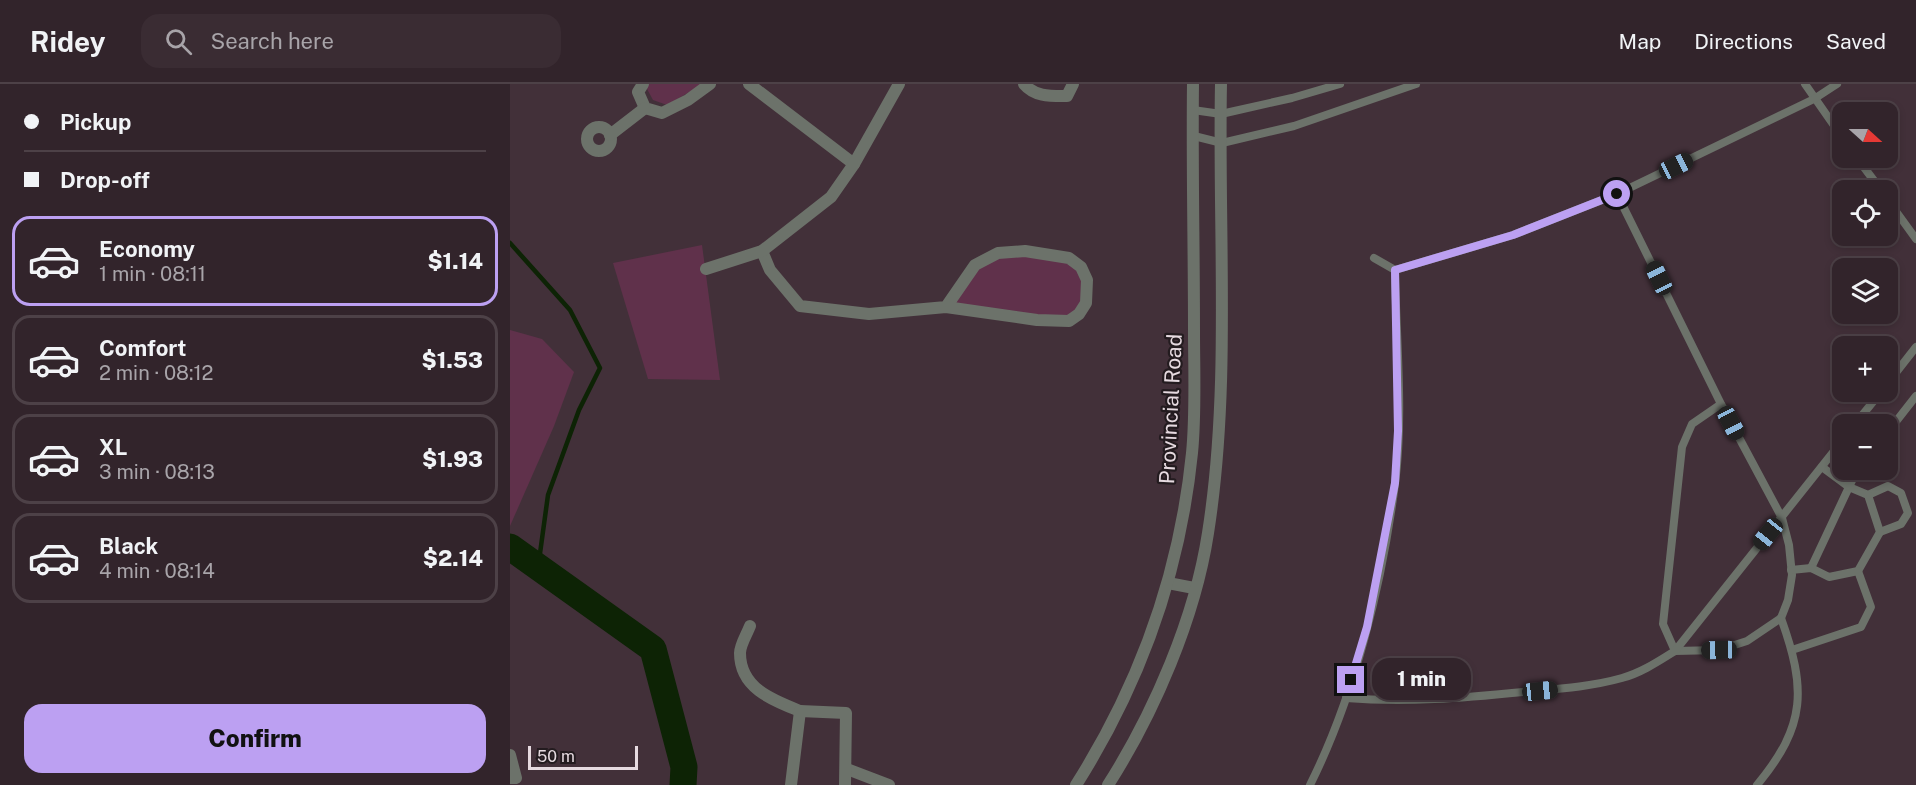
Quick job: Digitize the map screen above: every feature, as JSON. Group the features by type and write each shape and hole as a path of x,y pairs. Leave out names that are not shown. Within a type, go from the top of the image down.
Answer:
{"street":[{"path":"643,84 638,92 645,108 662,113 688,100 710,84"},
{"path":"749,84 854,164"},
{"path":"706,269 762,251 831,197 854,164 899,84"},
{"path":"1024,84 1029,90 1043,96 1067,96 1073,84"},
{"name":"Provincial Road","path":"1076,785 1105,739 1136,675 1162,607 1181,531 1192,452 1193,84"},
{"path":"1108,785 1129,753 1161,684 1194,588 1208,536 1218,453 1221,84"},
{"path":"610,135 645,108"},
{"path":"762,251 770,270 800,306 869,314 946,308 1037,320 1069,321 1079,314 1086,303 1086,280 1081,267 1069,258 1024,251 998,253 975,266 946,308"},
{"path":"1168,583 1194,588"},
{"path":"750,626 740,652 748,683 769,699 800,711 846,714 845,785"},
{"path":"791,785 800,711"},
{"path":"510,755 516,778 510,778"},
{"path":"847,769 889,785"}],"lane":[{"path":"1193,110 1221,114 1292,98 1340,84"},
{"path":"1194,136 1222,142 1294,126 1416,84"},
{"path":"1805,84 1832,123"},
{"path":"1374,258 1395,270 1513,235 1617,194 1814,99 1837,84"},
{"path":"1617,194 1721,404 1782,518 1789,545 1791,570 1788,600 1781,618 1747,641 1719,650 1675,651"},
{"path":"1898,214 1916,239"},
{"path":"1310,785 1346,698 1367,627 1395,483 1398,431 1395,270"},
{"path":"1898,370 1916,347"},
{"path":"1898,419 1916,396"},
{"path":"1863,414 1873,402"},
{"path":"1675,651 1664,624 1682,447 1692,424 1721,404"},
{"path":"1346,698 1391,702 1433,701 1584,686 1624,678 1675,651 1832,454"},
{"path":"1791,570 1811,568 1829,577 1858,571 1880,532 1901,524 1908,513 1901,493 1888,486 1868,495 1849,487 1822,467"},
{"path":"1811,568 1852,480"},
{"path":"1868,495 1880,532"},
{"path":"1792,650 1861,627 1872,607 1858,571"},
{"path":"1757,785 1790,733 1800,692 1792,650 1781,618"}],"shaded area":[{"path":"648,84 703,84 667,105 653,100 646,87"},
{"path":"702,245 720,380 648,379 613,263"},
{"path":"1025,251 1081,267 1086,303 1069,321 946,307 975,265"},
{"path":"510,330 542,339 574,372 554,426 510,526"}],"waterway":[{"path":"510,243 570,310 600,368 579,410 548,495 538,568"},
{"path":"510,547 653,649 684,767 683,785"}],"route":[{"path":"1351,680 1367,627 1395,483 1398,431 1395,270 1513,235 1617,194"}]}
